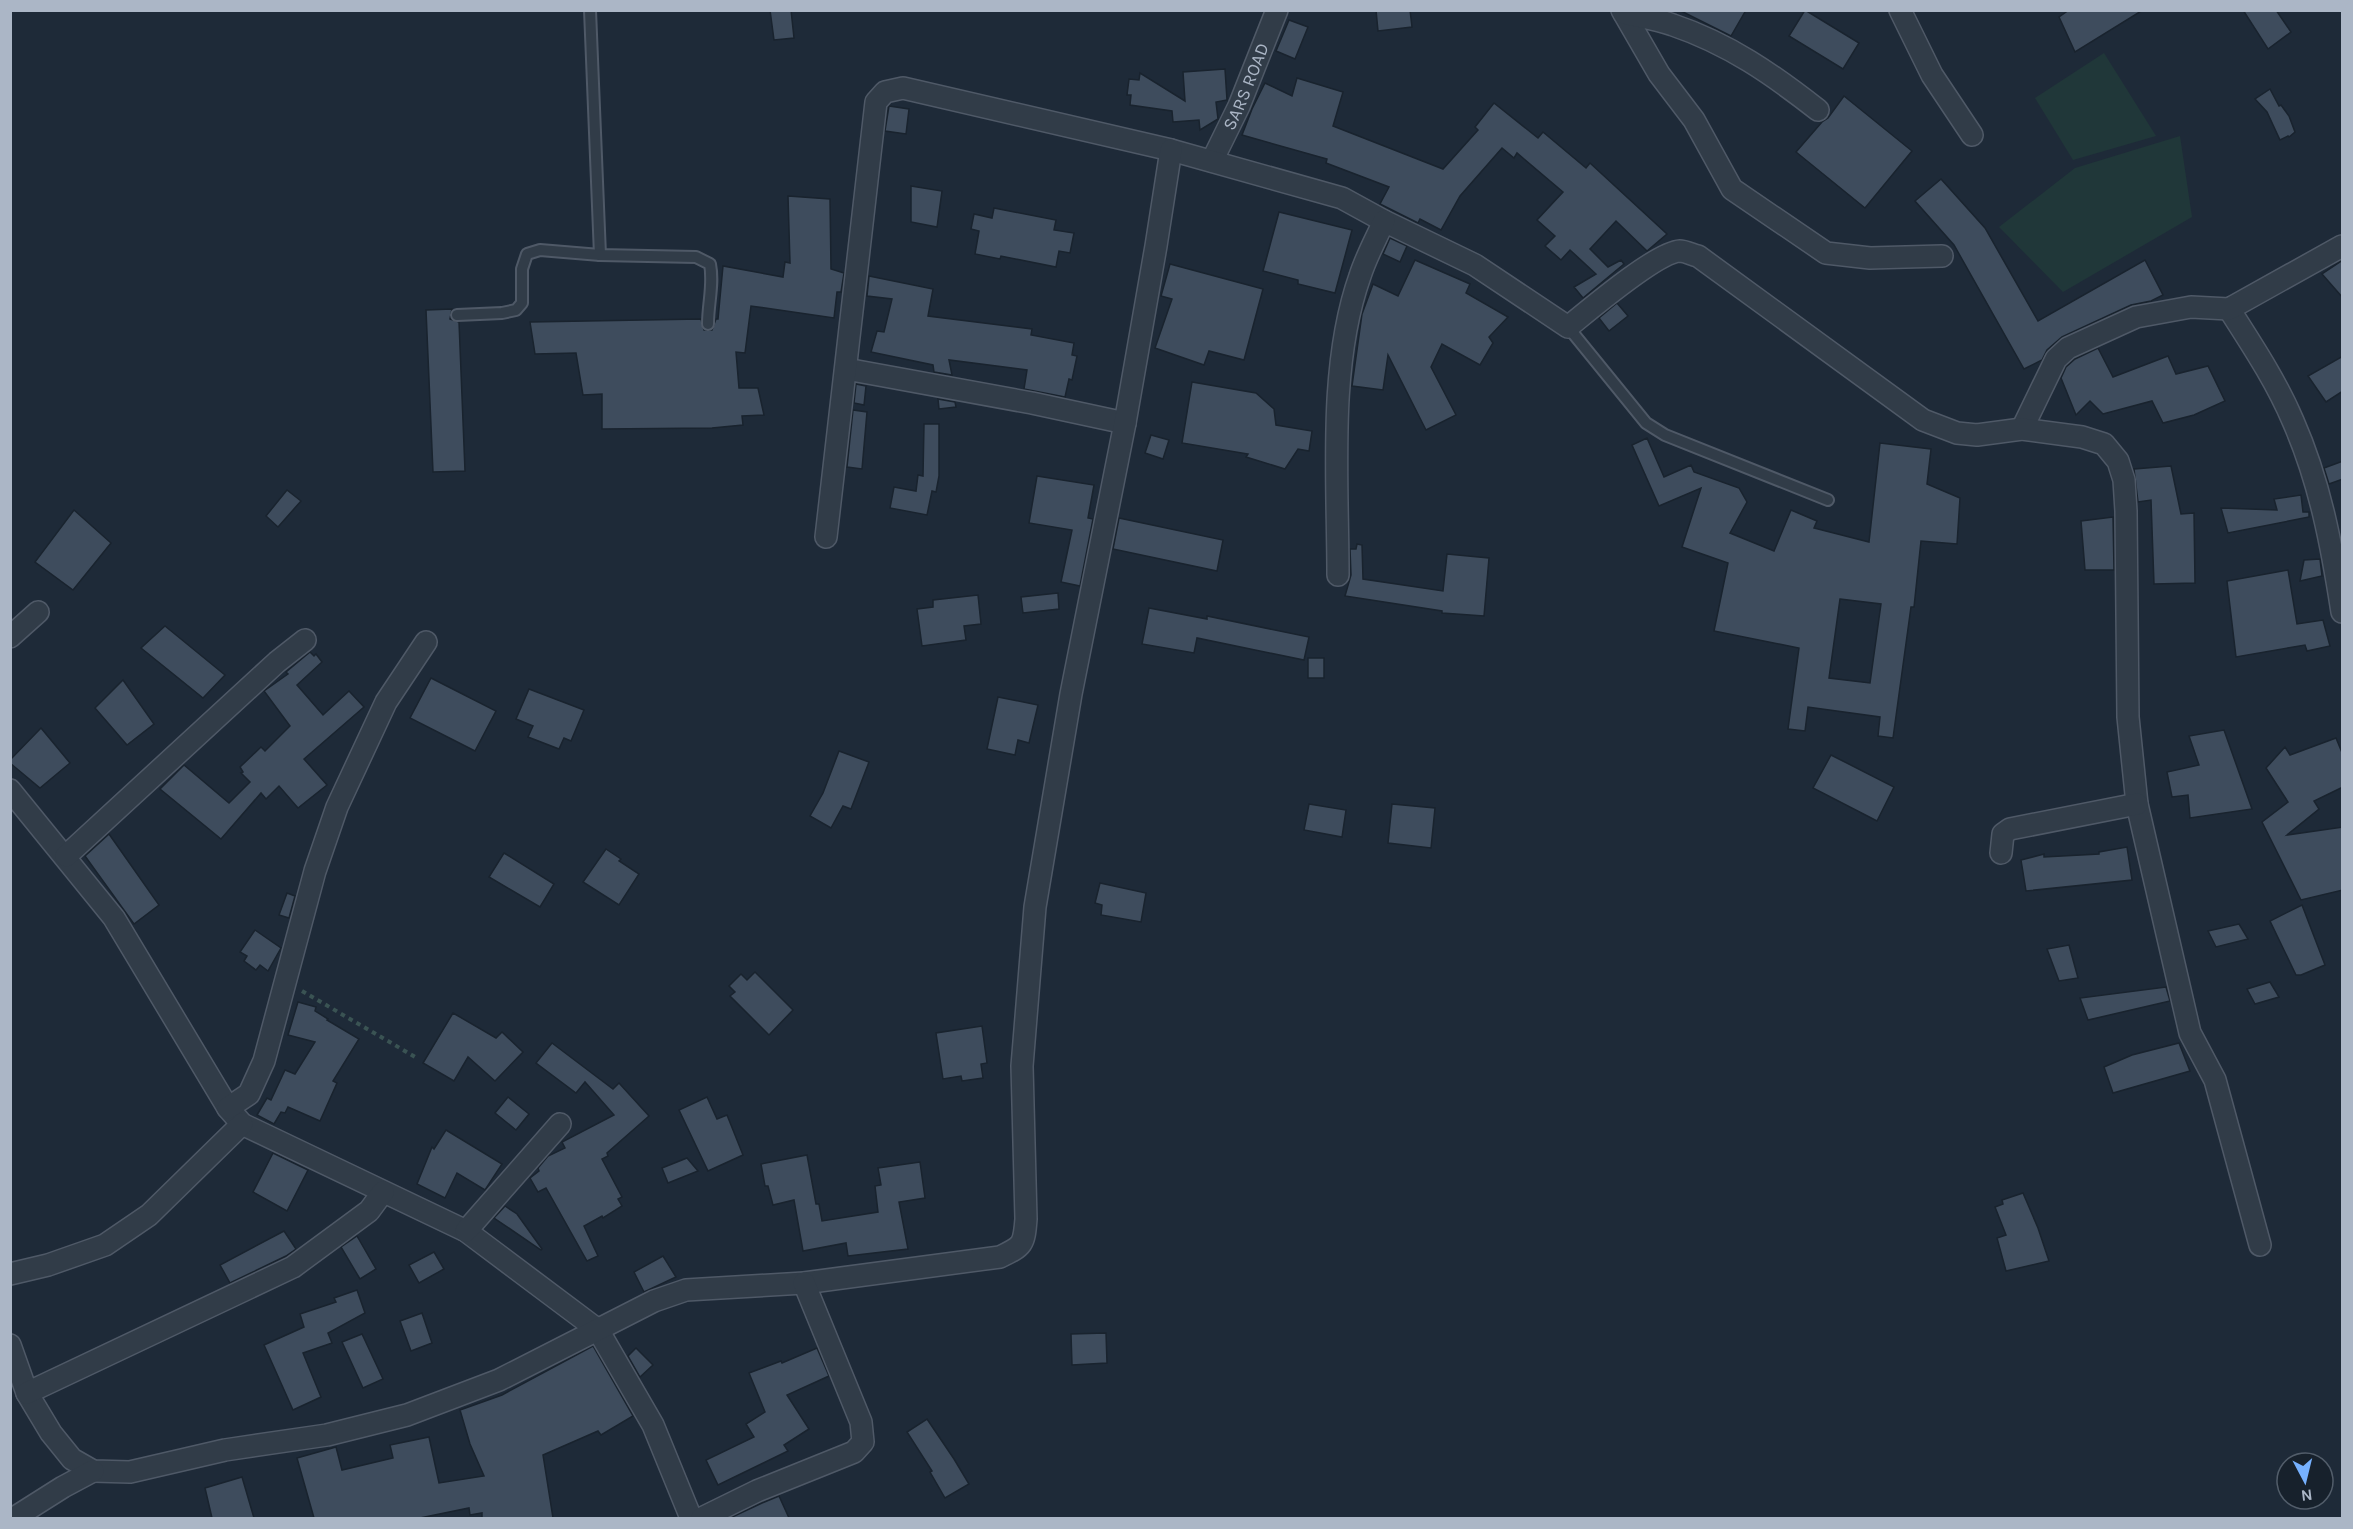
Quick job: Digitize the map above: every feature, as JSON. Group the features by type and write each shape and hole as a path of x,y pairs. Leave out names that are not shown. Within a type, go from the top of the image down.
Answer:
{"street":[{"name":"SARS ROAD","path":"1212,161 1239,106 1277,10"},
{"path":"1900,10 1932,75 1972,135"},
{"path":"1623,12 1671,24 1730,49 1776,76 1818,110"},
{"path":"1623,12 1659,74 1694,120 1732,189 1827,253 1870,258 1942,256"},
{"path":"826,537 876,102 885,92 903,88 1171,150 1342,198 1475,265 1568,327 1662,257 1679,251 1698,256 1923,420 1957,433 1977,435 2022,429 2082,437 2104,444 2118,461 2124,480 2128,717 2137,804 2190,1034 2215,1080 2260,1245"},
{"path":"10,1345 27,1393 51,1433 72,1459 93,1471 130,1472 225,1450 327,1435 407,1415 499,1380 654,1301 686,1290 804,1283 1000,1257 1018,1249 1024,1241 1026,1219 1022,1066 1035,906 1071,694 1125,423 1171,150"},
{"path":"1338,575 1339,405 1344,343 1360,276 1384,221"},
{"path":"2022,429 2056,358 2068,348 2136,317 2191,308 2229,309 2343,246"},
{"path":"2229,309 2260,357 2293,421 2318,490 2330,535 2343,612"},
{"path":"846,369 1032,402 1125,423"},
{"path":"10,637 38,612"},
{"path":"66,856 277,662 306,640"},
{"path":"228,1108 249,1094 264,1062 315,871 337,807 386,702 426,642"},
{"path":"10,790 66,856 114,918 228,1108 242,1124 466,1231 598,1330 653,1425 691,1518"},
{"path":"2001,853 2003,834 2010,829 2137,804"},
{"path":"10,1274 48,1265 105,1245 149,1215 242,1124"},
{"path":"466,1231 560,1124"},
{"path":"27,1393 293,1267 369,1211 383,1192"},
{"path":"702,1518 757,1491 854,1452 863,1442 861,1422 804,1283"},
{"path":"14,1518 93,1471"}],"lane":[{"path":"590,10 600,255"},
{"path":"457,315 502,313 516,310 522,303 522,269 526,254 540,250 600,255 696,256 710,264 713,279 708,307 708,324"},
{"path":"1568,327 1646,423 1665,435 1828,500"}],"path":[{"path":"287,980 314,1000 417,1058"}],"green space":[{"path":"2104,53 2156,136 2073,160 2035,98"},
{"path":"2180,136 2192,217 2063,292 1999,227 2075,168"}],"building":[{"path":"770,10 791,10 794,38 774,40"},
{"path":"1376,10 1410,10 1412,27 1378,31"},
{"path":"1679,10 1746,10 1731,36"},
{"path":"1805,10 1859,43 1843,69 1789,36"},
{"path":"2069,10 2143,10 2075,52 2059,17"},
{"path":"2243,10 2276,10 2291,32 2268,49"},
{"path":"1289,20 1308,27 1295,59 1276,51"},
{"path":"1225,69 1227,100 1216,102 1218,119 1200,130 1199,120 1173,122 1172,111 1130,105 1131,95 1127,95 1129,79 1139,80 1140,73 1185,101 1183,72"},
{"path":"1297,78 1343,92 1333,126 1443,169 1478,130 1475,127 1494,103 1538,138 1543,132 1586,168 1590,163 1667,234 1647,251 1616,221 1590,249 1608,267 1621,260 1624,264 1583,298 1574,287 1596,274 1570,250 1561,260 1545,246 1555,236 1537,220 1563,192 1517,153 1514,158 1502,148 1460,196 1441,230 1420,219 1418,223 1380,204 1389,187 1326,163 1327,159 1242,135 1265,83 1292,96"},
{"path":"2270,89 2279,106 2281,105 2289,116 2295,132 2280,140 2267,112 2255,99"},
{"path":"1844,96 1912,151 1865,208 1796,152 1828,118"},
{"path":"889,106 909,109 906,134 885,131"},
{"path":"1941,179 1985,228 2038,321 2145,260 2163,295 2151,301 2131,305 2062,337 2047,350 2042,360 2024,369 1954,245 1915,201"},
{"path":"911,186 942,191 937,227 911,222"},
{"path":"788,196 830,199 831,269 844,273 841,292 837,292 834,318 751,306 745,353 736,352 739,388 758,388 764,415 742,416 743,425 712,428 602,429 602,394 583,395 576,353 535,354 530,322 701,319 704,330 712,330 718,319 723,266 783,277 785,262 790,263"},
{"path":"994,208 1056,220 1054,230 1074,233 1070,253 1059,251 1056,267 1001,256 1000,259 975,254 979,231 971,229 974,214 992,218"},
{"path":"1279,212 1352,230 1335,293 1298,284 1298,280 1263,271"},
{"path":"1390,238 1407,246 1400,262 1383,254"},
{"path":"1415,260 1470,284 1466,293 1508,317 1489,337 1493,343 1480,365 1442,344 1431,367 1456,415 1426,430 1388,355 1383,390 1352,386 1362,314 1373,284 1398,296"},
{"path":"2343,260 2343,298 2322,274"},
{"path":"1170,264 1263,289 1244,360 1209,351 1204,365 1155,348 1172,299 1161,296"},
{"path":"869,276 933,289 928,316 1032,329 1031,335 1074,343 1072,355 1077,356 1072,380 1069,379 1065,397 1024,389 1027,370 949,360 952,375 934,372 933,365 871,352 877,331 884,332 892,299 867,296"},
{"path":"1617,303 1628,316 1609,331 1599,318"},
{"path":"452,309 450,319 459,322 465,471 433,472 426,310"},
{"path":"2098,348 2113,377 2168,356 2176,374 2208,366 2225,401 2194,415 2163,423 2152,401 2103,414 2090,401 2076,415 2061,378 2066,367 2075,359"},
{"path":"2343,356 2343,391 2326,402 2308,376"},
{"path":"1192,382 1256,393 1274,409 1276,425 1312,431 1309,451 1298,449 1285,469 1246,457 1248,454 1182,443"},
{"path":"856,384 866,386 864,405 854,403"},
{"path":"938,399 955,402 956,407 939,409"},
{"path":"853,410 867,412 862,469 847,467"},
{"path":"924,424 939,424 939,476 936,492 932,491 927,515 890,508 894,487 916,491 918,475 923,476"},
{"path":"1151,435 1169,440 1163,459 1145,453"},
{"path":"1647,438 1664,477 1691,465 1694,472 1739,488 1747,502 1730,533 1774,551 1791,510 1817,521 1814,528 1869,542 1880,443 1931,449 1927,484 1960,498 1957,544 1921,541 1914,607 1911,607 1893,738 1878,736 1880,717 1808,707 1805,731 1788,729 1799,648 1714,631 1728,563 1682,547 1701,488 1659,506 1632,445","holes":["1840,599 1881,604 1870,683 1829,678"]},
{"path":"2343,461 2343,479 2329,484 2324,468"},
{"path":"2171,466 2181,514 2194,513 2195,583 2154,584 2151,500 2138,502 2134,469"},
{"path":"1037,476 1094,485 1088,518 1093,519 1080,586 1061,582 1072,530 1029,523"},
{"path":"287,490 301,501 278,527 266,516"},
{"path":"2301,495 2303,512 2309,512 2309,517 2228,533 2221,508 2277,510 2274,499"},
{"path":"74,510 111,543 73,590 35,562"},
{"path":"2113,517 2114,570 2085,570 2081,521"},
{"path":"1119,518 1223,540 1217,571 1113,549"},
{"path":"1357,544 1362,545 1363,579 1443,591 1447,554 1489,558 1484,616 1442,613 1442,611 1345,596 1351,575 1350,549 1356,549"},
{"path":"2320,559 2322,576 2300,581 2304,560"},
{"path":"2288,570 2297,624 2323,620 2330,646 2307,651 2305,645 2236,657 2227,581"},
{"path":"1058,593 1059,609 1023,613 1021,597"},
{"path":"978,595 981,624 964,626 966,640 922,646 917,609 933,607 933,600"},
{"path":"1149,608 1207,619 1207,616 1309,637 1304,660 1197,638 1194,653 1142,644"},
{"path":"165,626 225,675 203,698 141,648"},
{"path":"310,652 314,656 316,654 322,662 297,685 323,715 349,691 364,707 304,759 327,785 298,808 279,786 266,799 261,793 221,839 160,789 184,765 229,803 250,782 241,773 243,772 240,767 261,747 265,751 290,726 264,691 288,674 286,672"},
{"path":"1308,658 1324,658 1324,678 1308,678"},
{"path":"431,678 496,711 475,751 410,718"},
{"path":"123,680 154,724 127,745 95,708"},
{"path":"529,689 584,710 571,741 564,738 559,749 528,737 533,726 516,719"},
{"path":"998,697 1038,705 1029,743 1018,740 1015,755 987,749"},
{"path":"41,728 70,763 40,788 10,763 10,760"},
{"path":"2224,730 2252,809 2190,818 2188,795 2172,797 2167,772 2199,765 2189,736"},
{"path":"2336,738 2343,755 2343,787 2314,801 2319,809 2287,835 2343,827 2343,890 2301,900 2262,822 2288,802 2266,768 2285,747 2290,755"},
{"path":"839,751 869,762 851,809 843,806 831,828 810,816 823,793"},
{"path":"1831,755 1894,787 1877,821 1813,788"},
{"path":"1309,804 1346,810 1342,837 1304,830"},
{"path":"1392,804 1435,808 1431,848 1388,843"},
{"path":"109,834 159,905 134,924 85,856"},
{"path":"2127,847 2132,880 2026,891 2021,860 2044,854 2044,857 2099,854 2099,852"},
{"path":"606,849 639,874 619,905 583,882"},
{"path":"504,853 554,884 540,907 489,877"},
{"path":"1100,883 1146,893 1141,922 1101,915 1102,905 1095,903"},
{"path":"287,893 295,896 289,918 279,915"},
{"path":"2302,905 2325,965 2296,975 2270,921"},
{"path":"2239,924 2248,939 2216,947 2208,931"},
{"path":"255,930 281,948 268,971 260,965 256,970 244,961 247,956 240,952"},
{"path":"2069,945 2078,978 2059,981 2047,949"},
{"path":"755,972 793,1010 769,1035 730,996 735,992 729,986 741,974 747,980"},
{"path":"2270,982 2279,997 2255,1004 2247,989"},
{"path":"2166,987 2170,1001 2088,1020 2080,998"},
{"path":"298,1002 316,1007 315,1011 327,1020 359,1039 333,1081 337,1083 320,1121 288,1107 285,1113 281,1112 274,1124 257,1115 267,1098 271,1100 285,1070 295,1074 315,1042 288,1035"},
{"path":"453,1013 496,1038 502,1032 523,1052 495,1081 468,1057 454,1081 423,1063"},
{"path":"982,1026 987,1063 981,1064 983,1078 962,1081 961,1076 943,1079 936,1033"},
{"path":"552,1043 613,1089 619,1083 649,1116 607,1153 608,1156 602,1159 622,1197 618,1199 622,1206 584,1226 598,1256 587,1261 546,1188 538,1192 530,1178 539,1171 538,1168 548,1156 565,1148 562,1142 614,1115 585,1082 576,1093 536,1063"},
{"path":"2179,1043 2190,1071 2113,1093 2104,1067 2132,1055"},
{"path":"508,1097 529,1114 516,1130 495,1113"},
{"path":"707,1097 717,1119 727,1115 743,1155 708,1171 679,1110"},
{"path":"446,1130 502,1164 485,1190 457,1173 445,1198 417,1184 432,1147 434,1149"},
{"path":"273,1153 308,1170 287,1211 253,1192"},
{"path":"807,1155 816,1204 819,1204 822,1221 878,1212 875,1186 881,1185 878,1168 920,1162 925,1198 899,1202 908,1249 848,1256 846,1243 803,1251 794,1200 773,1205 768,1186 765,1186 761,1164"},
{"path":"687,1158 698,1171 668,1183 662,1168"},
{"path":"2023,1193 2049,1261 2006,1271 1997,1238 2006,1235 1995,1207 2003,1204 2002,1200"},
{"path":"505,1206 517,1214 541,1250 494,1218"},
{"path":"284,1231 296,1249 230,1283 220,1265"},
{"path":"357,1236 376,1269 360,1279 341,1247"},
{"path":"434,1252 444,1269 419,1283 409,1265"},
{"path":"663,1256 676,1277 644,1292 634,1272"},
{"path":"357,1290 365,1313 328,1333 332,1343 303,1353 321,1397 293,1410 264,1345 304,1327 300,1314 336,1302 334,1298"},
{"path":"422,1313 432,1343 411,1351 400,1321"},
{"path":"1106,1333 1107,1363 1072,1365 1071,1334"},
{"path":"362,1334 383,1379 363,1388 342,1342"},
{"path":"593,1346 633,1416 601,1435 598,1431 543,1455 553,1518 482,1518 482,1513 470,1515 469,1508 420,1518 314,1518 297,1458 336,1447 342,1470 393,1458 390,1445 429,1437 439,1483 484,1476 470,1444 460,1410 502,1395"},
{"path":"636,1348 653,1365 640,1377 628,1356"},
{"path":"817,1348 829,1376 787,1395 809,1429 784,1445 788,1451 718,1485 706,1460 754,1437 746,1424 765,1412 749,1373 781,1361 782,1363"},
{"path":"927,1419 969,1484 945,1498 930,1472 932,1471 907,1432"},
{"path":"242,1477 254,1518 212,1518 205,1488"},
{"path":"779,1496 789,1518 730,1518 762,1503"}]}
